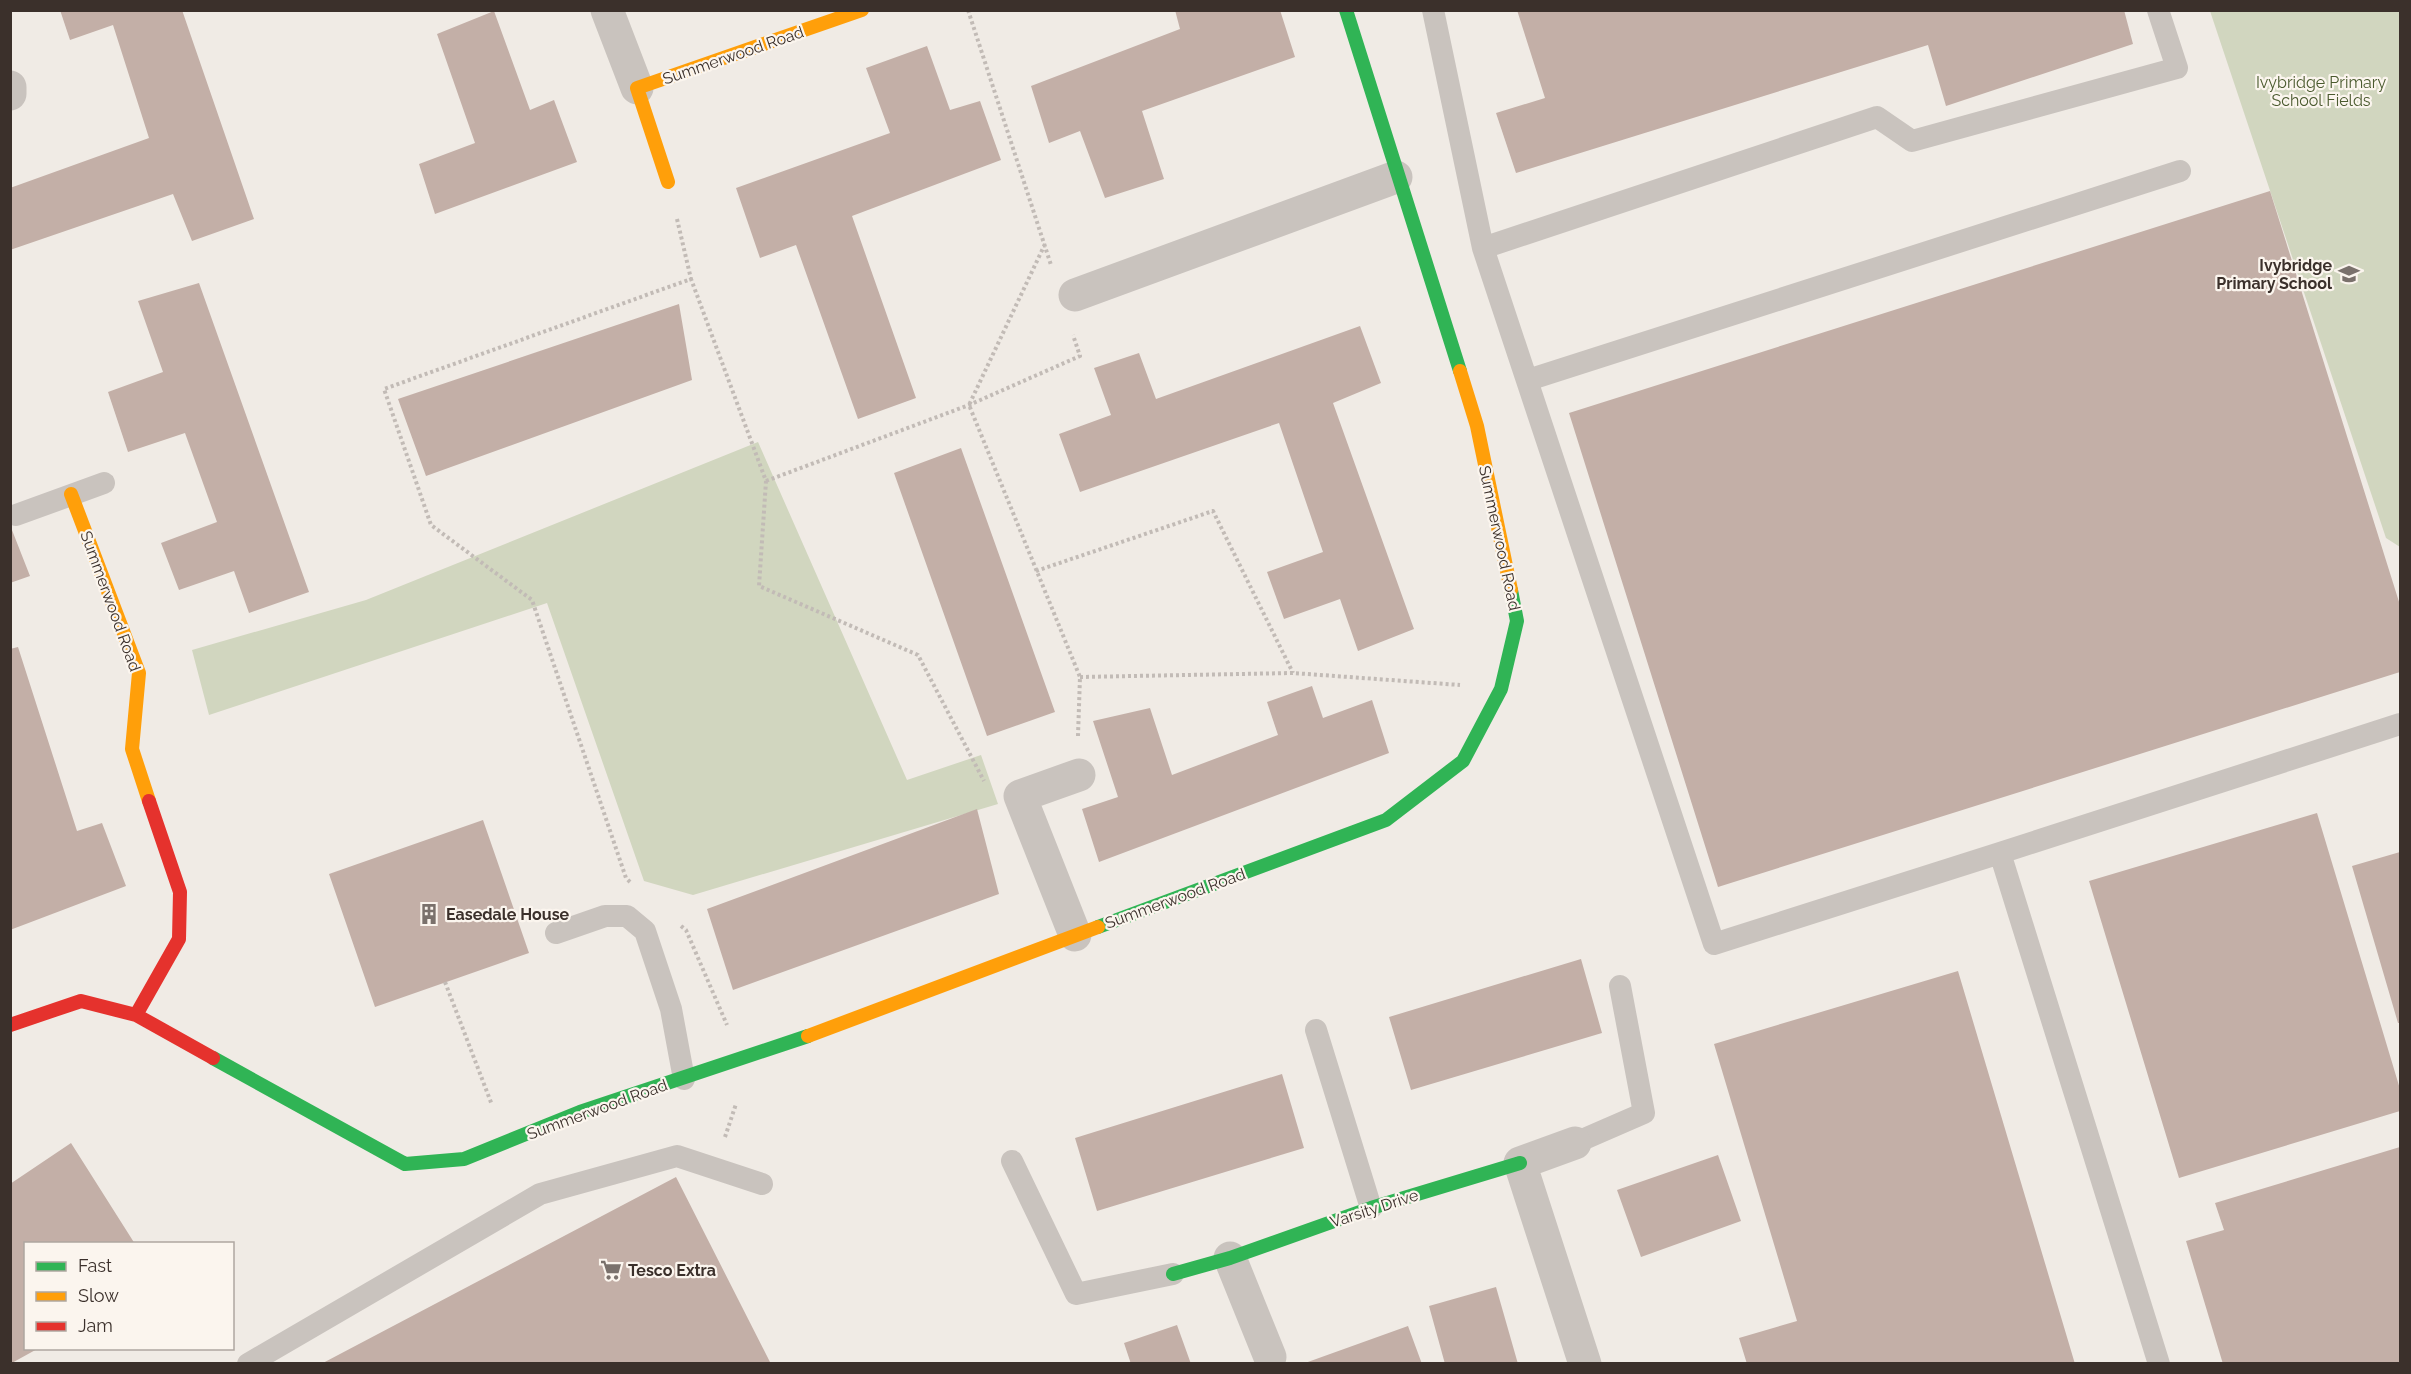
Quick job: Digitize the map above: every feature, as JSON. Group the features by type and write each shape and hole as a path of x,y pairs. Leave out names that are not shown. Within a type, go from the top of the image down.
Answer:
{"street":[{"path":"607,10 637,88 668,182"},
{"name":"Summerwood Road","path":"637,88 862,10"},
{"name":"Summerwood Road","path":"10,1025 81,1001 136,1015 405,1164 464,1160 580,1112 747,1057 1386,820 1463,761 1501,688 1517,621 1477,426 1396,177 1346,10"},
{"path":"10,87 10,94"},
{"path":"1068,298 1396,177"},
{"name":"Summerwood Road","path":"70,494 140,673 132,749 180,892 179,939 136,1015"},
{"path":"1075,935 1020,796 1078,775"},
{"name":"Varsity Drive","path":"1173,1274 1230,1258 1371,1208 1520,1163 1575,1143"},
{"path":"1520,1163 1585,1364"},
{"path":"1230,1258 1271,1360"}],"lane":[{"path":"1433,10 1483,248 1714,944 2400,724"},
{"path":"1483,248 1877,117 1912,141 2177,68 2158,10"},
{"path":"1528,380 2180,171"},
{"path":"16,514 104,483"},
{"path":"2000,853 2159,1364"},
{"path":"556,933 605,916 627,916 645,931 671,1009 684,1079"},
{"path":"1575,1143 1644,1113 1620,986"},
{"path":"1316,1030 1371,1208"},
{"path":"248,1364 540,1194 677,1156 762,1184"},
{"path":"1012,1161 1076,1294 1173,1274"}],"path":[{"path":"766,481 969,405 1080,356 1068,298 1045,244 968,10"},
{"path":"668,182 691,279 766,481 759,586 918,655 986,783 1020,796"},
{"path":"1045,244 969,405 1080,677 1077,718 1078,775"},
{"path":"634,885 626,878 532,600 431,525 384,389 691,279"},
{"path":"1036,571 1213,511 1293,673"},
{"path":"1080,677 1293,673 1501,688"},
{"path":"677,922 686,930 747,1057 714,1169"},
{"path":"446,982 506,1142"}],"green space":[{"name":"Ivybridge Primary School Fields","path":"2210,11 2400,11 2400,547 2386,538"},
{"path":"758,442 907,780 981,755 998,804 693,895 644,881 547,603 209,715 192,650 366,600"}],"building":[{"path":"60,10 182,10 254,219 192,241 173,194 10,250 10,188 149,138 113,25 70,40"},
{"path":"1175,10 1280,10 1295,57 1142,111 1164,179 1105,198 1080,131 1049,143 1031,86 1180,29"},
{"path":"1517,10 2124,10 2133,44 1946,106 1928,45 1516,173 1496,113 1545,98"},
{"path":"494,11 530,110 554,100 577,162 435,214 419,164 475,143 437,34"},
{"path":"927,46 950,110 980,101 1001,160 852,216 916,398 858,419 796,245 760,258 736,188 890,133 866,68"},
{"path":"2270,191 2400,605 2400,672 1718,887 1569,413"},
{"path":"199,283 309,592 249,613 234,571 179,590 161,543 217,522 185,433 128,452 108,392 163,372 138,301"},
{"path":"679,304 692,380 426,476 398,399"},
{"path":"1360,326 1381,383 1333,403 1414,629 1358,651 1340,599 1284,619 1267,572 1323,552 1279,423 1080,492 1059,434 1111,415 1094,368 1139,353 1156,399"},
{"path":"961,448 1055,712 987,736 894,473"},
{"path":"10,525 30,576 10,583"},
{"path":"18,647 77,831 102,823 126,886 10,930 10,649"},
{"path":"1312,686 1323,718 1372,700 1389,753 1099,862 1082,809 1118,797 1093,721 1150,708 1172,775 1278,735 1267,702"},
{"path":"977,809 999,894 733,990 707,909"},
{"path":"2317,813 2400,1089 2400,1111 2179,1178 2089,881"},
{"name":"Easedale House","path":"483,820 529,953 375,1007 329,874"},
{"path":"2400,852 2400,1023 2398,1023 2352,866"},
{"path":"1581,959 1602,1033 1411,1090 1389,1017"},
{"path":"1958,971 2075,1364 1747,1364 1739,1338 1797,1321 1714,1044"},
{"path":"1282,1074 1304,1148 1097,1211 1075,1138"},
{"path":"71,1143 134,1242 24,1242 24,1350 35,1350 10,1364 10,1184"},
{"path":"2400,1147 2400,1364 2223,1364 2186,1241 2224,1230 2215,1203"},
{"path":"1718,1155 1741,1221 1641,1257 1617,1190"},
{"name":"Tesco Extra","path":"676,1177 771,1364 321,1364"},
{"path":"1496,1287 1518,1364 1445,1364 1429,1306"},
{"path":"1177,1325 1191,1364 1131,1364 1124,1343"},
{"path":"1408,1326 1422,1364 1305,1364 1305,1363"}],"traffic: fast":[{"path":"1346,10 1460,371"},
{"path":"1098,927 1386,820 1463,761 1501,689 1517,621 1511,590"},
{"path":"213,1058 405,1164 464,1159 580,1112 808,1036"},
{"path":"1173,1274 1230,1258 1371,1208 1520,1163"}],"traffic: slow":[{"path":"668,182 637,88 862,10"},
{"path":"1460,371 1477,426 1511,590"},
{"path":"71,494 139,673 132,749 149,801"},
{"path":"808,1036 1098,927"}],"traffic: jam":[{"path":"136,1015 179,939 180,892 149,801"},
{"path":"10,1025 81,1001 136,1015 213,1058"}],"place":[{"name":"Ivybridge Primary School","path":"2349,274"},
{"name":"Easedale House","path":"429,914"},
{"name":"Tesco Extra","path":"611,1270"}]}
